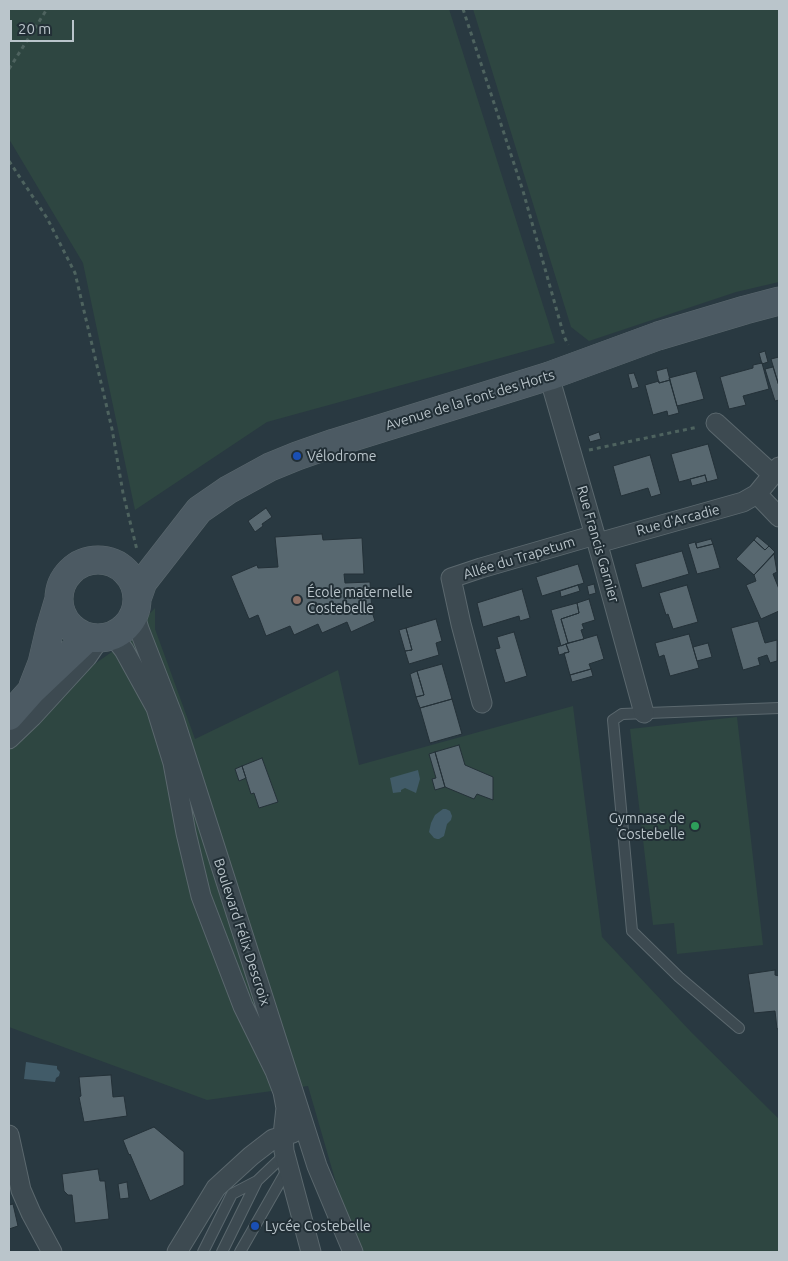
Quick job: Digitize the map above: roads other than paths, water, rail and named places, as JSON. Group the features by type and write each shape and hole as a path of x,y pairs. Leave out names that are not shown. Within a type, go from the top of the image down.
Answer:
{"main road":[{"name":"Avenue de la Font des Horts","path":"136,605 143,582 199,510 228,490 270,467 334,443 549,376 658,336 779,300"},
{"name":"Avenue de la Font des Horts","path":"127,562 180,534"},
{"path":"32,690 42,663 65,578 73,569 93,560 127,562"},
{"path":"9,716 32,690 99,637 123,629 128,624 136,605 133,583 122,569 127,562"},
{"path":"59,599 63,616 73,629 99,637"}],"street":[{"name":"Rue Francis Garnier","path":"549,376 644,713"},
{"path":"716,423 776,471"},
{"name":"Rue d'Arcadie","path":"596,539 743,502 757,494 776,471"},
{"path":"757,494 779,517"},
{"name":"Allée du Trapetum","path":"482,703 451,578 480,568 596,539"},
{"name":"Boulevard Félix Descroix","path":"136,605 136,619 139,629 174,719 317,1166 354,1252"},
{"path":"9,739 32,717 87,657 99,637"},
{"name":"Boulevard Félix Descroix","path":"99,637 117,641 124,650 156,708 173,763 186,833 201,896 243,1006 275,1071 283,1092 286,1108 285,1151 311,1252"},
{"path":"177,1252 216,1188 258,1150 273,1138 285,1151 291,1133 300,1133 308,1137"},
{"path":"9,1135 21,1190 47,1250"}],"lane":[{"path":"739,1028 679,977 632,931 613,720 622,714 779,708"},
{"path":"202,1252 232,1194 257,1181 279,1160 285,1151"},
{"path":"240,1252 285,1151"},
{"path":"222,1252 257,1181"}],"water":[{"path":"418,770 420,779 416,793 405,788 401,792 393,793 390,778"},
{"path":"443,809 450,811 452,816 447,824 444,836 437,839 429,832 435,815"},
{"path":"26,1062 57,1066 60,1072 59,1076 55,1082 24,1079"}],"place":[{"name":"Vélodrome","path":"297,456"},
{"name":"École maternelle Costebelle","path":"297,600"},
{"name":"Gymnase de Costebelle","path":"695,826"},
{"name":"Lycée Costebelle","path":"255,1226"}]}
